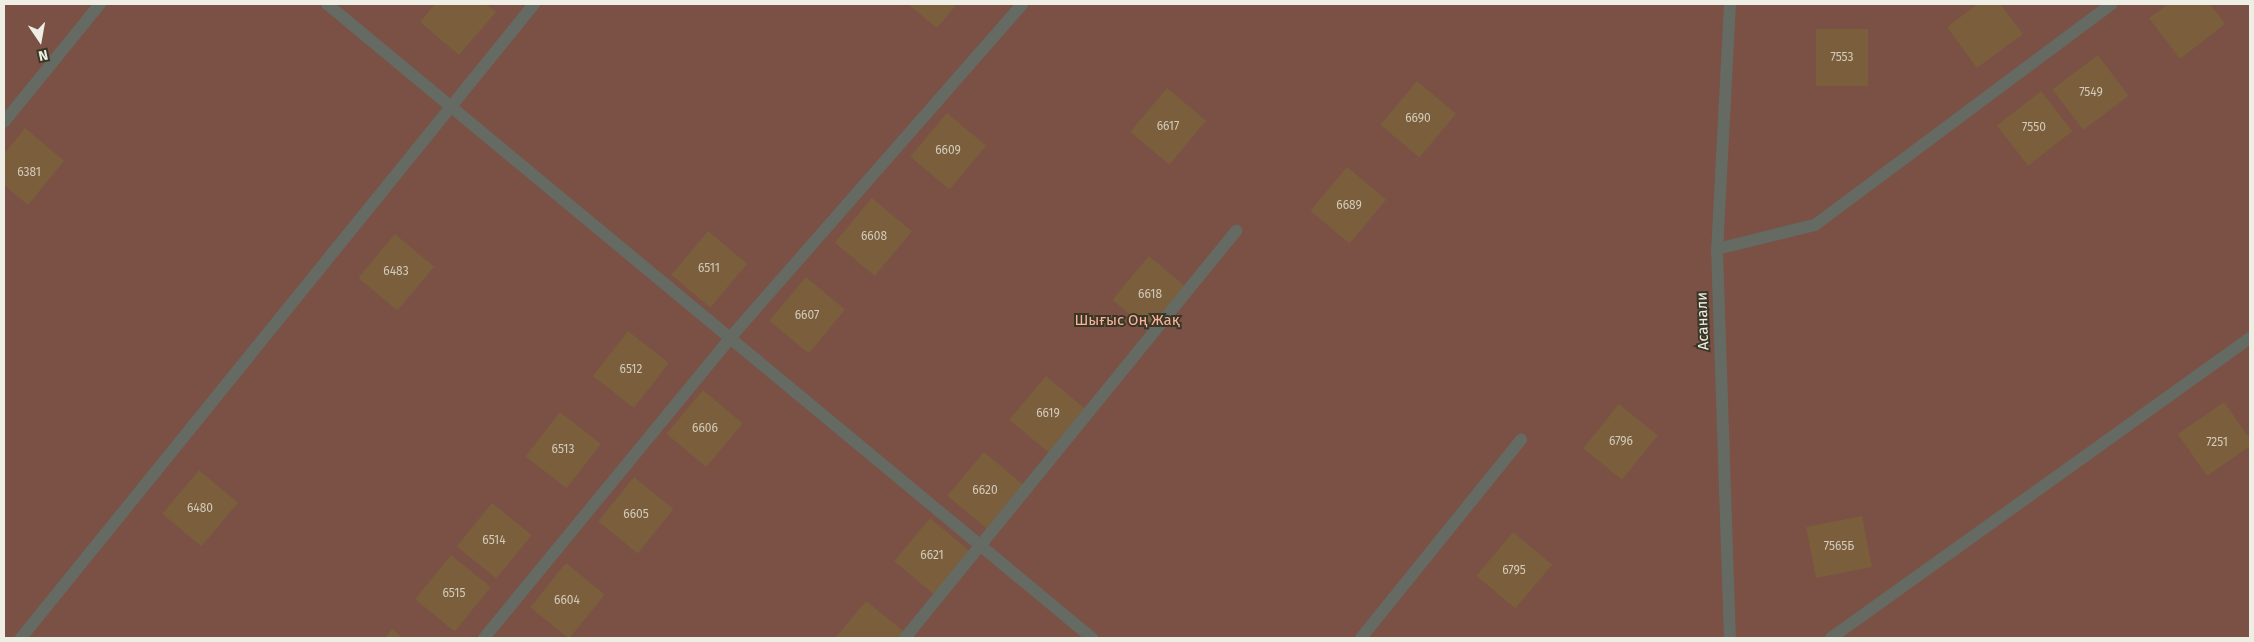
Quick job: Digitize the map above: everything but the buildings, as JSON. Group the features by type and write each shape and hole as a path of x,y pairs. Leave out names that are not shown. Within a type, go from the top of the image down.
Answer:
{"street":[{"path":"4,122 100,4"},
{"path":"327,4 1092,638"},
{"path":"21,638 534,4"},
{"path":"484,638 730,338 1022,4"},
{"name":"Асанали","path":"1730,4 1717,249 1730,638"},
{"path":"1717,249 1814,224 2112,4"},
{"path":"904,638 1236,231"},
{"path":"1831,638 2250,338"},
{"path":"1361,638 1521,440"}],"green space":[{"name":"Шығыс Оң Жақ","path":"4,4 2250,4 2250,638 4,638"}]}
